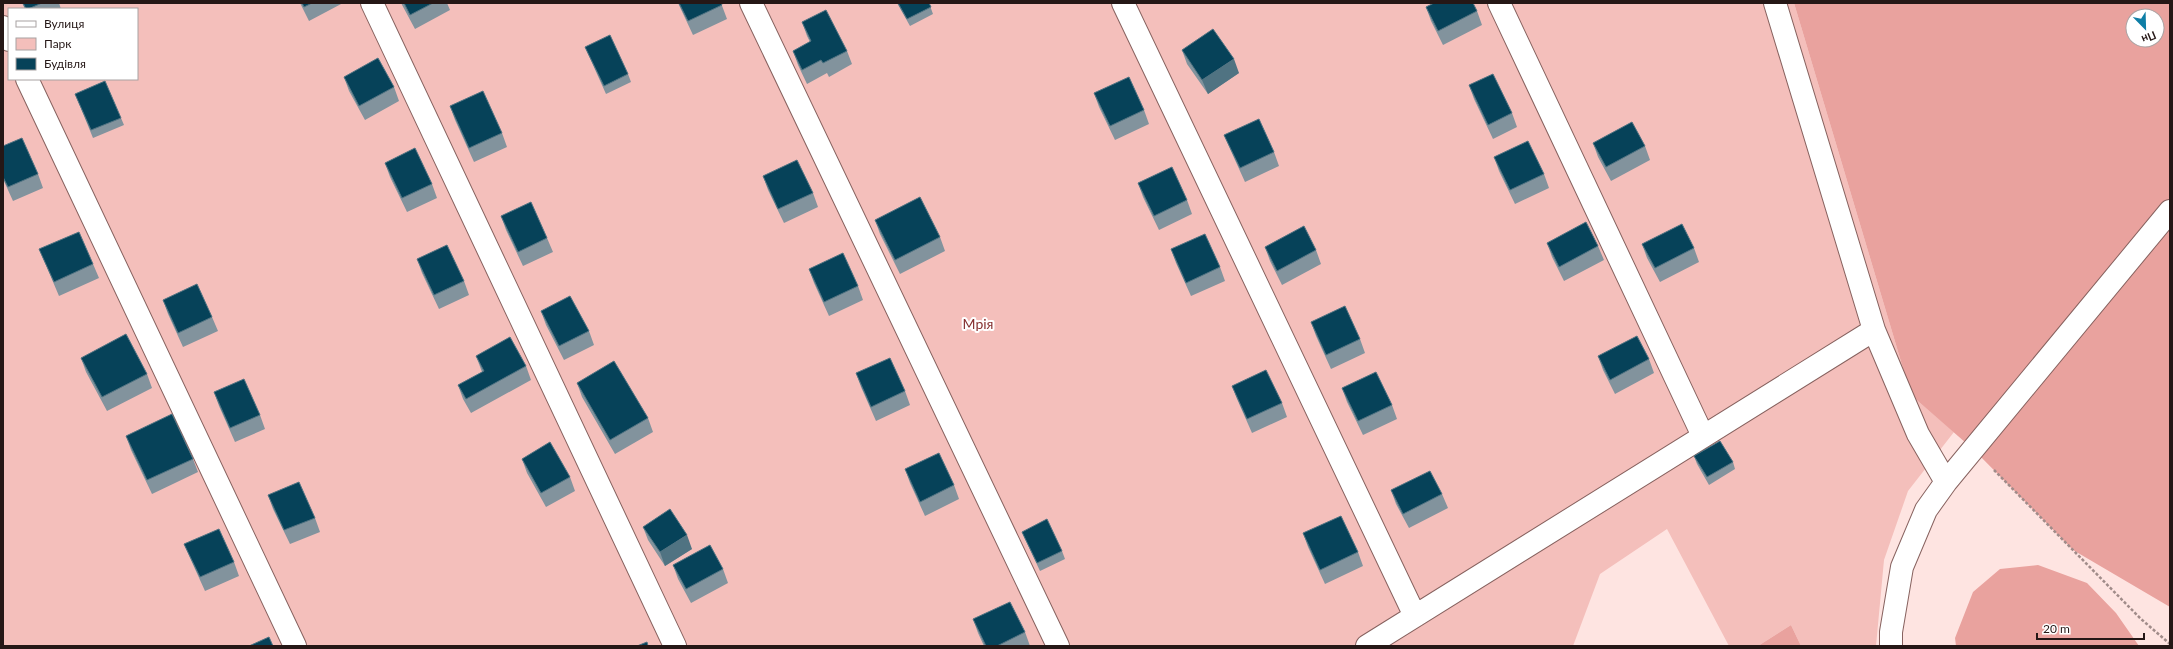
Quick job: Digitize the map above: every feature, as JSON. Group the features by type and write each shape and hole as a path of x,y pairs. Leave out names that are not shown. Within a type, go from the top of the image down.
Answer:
{"street":[{"path":"372,3 675,646"},
{"path":"751,3 1058,646"},
{"path":"1123,3 1415,616"},
{"path":"1499,3 1704,436"},
{"path":"1775,3 1874,330 1918,434 1946,482"},
{"path":"3,28 8,38"},
{"path":"27,80 295,646"},
{"path":"1891,646 1891,632 1902,567 1926,510 1946,482 2170,211"},
{"path":"1367,646 1874,330"}],"path":[{"path":"1974,450 2141,619 2170,644"}],"green space":[{"name":"Мрія","path":"3,3 1794,3 1911,395 1954,432 1908,491 1884,560 1876,646 1801,646 1791,625 1758,646 1729,646 1667,529 1600,574 1573,646 3,646"}],"shaded area":[{"path":"1794,3 2170,3 2170,607 2073,550 1974,450 1911,395"},
{"path":"2038,565 2087,583 2116,613 2139,646 1956,646 1955,638 1973,592 2000,569"},
{"path":"1791,625 1801,646 1758,646"}],"building":[{"path":"23,3 42,3 30,8 26,8"},
{"path":"302,3 312,3 304,7"},
{"path":"404,3 433,3 410,15"},
{"path":"679,3 721,3 722,5 688,21"},
{"path":"898,3 929,3 931,7 907,19"},
{"path":"1434,3 1473,3 1477,11 1438,31 1426,7"},
{"path":"826,10 847,51 823,63 821,60 802,70 793,51 811,41 802,22"},
{"path":"1213,29 1234,59 1202,80 1182,50"},
{"path":"610,35 628,74 604,86 585,47"},
{"path":"378,58 394,87 359,106 344,77"},
{"path":"1493,74 1512,113 1488,125 1469,85"},
{"path":"1129,77 1144,110 1110,126 1094,93"},
{"path":"105,81 121,118 91,130 75,94"},
{"path":"483,91 502,133 469,148 450,106"},
{"path":"1259,119 1274,152 1240,168 1224,135"},
{"path":"1632,122 1645,146 1606,167 1593,143"},
{"path":"22,138 38,174 8,187 3,177 3,146"},
{"path":"1528,141 1544,174 1510,190 1494,157"},
{"path":"415,148 432,184 402,198 385,163"},
{"path":"797,160 813,193 778,209 763,176"},
{"path":"1172,167 1187,200 1154,216 1138,183"},
{"path":"920,197 940,237 895,260 875,220"},
{"path":"531,202 547,238 518,252 501,216"},
{"path":"1586,222 1598,246 1559,267 1547,243"},
{"path":"1682,224 1694,248 1655,268 1642,244"},
{"path":"1304,226 1316,250 1277,271 1265,247"},
{"path":"79,232 93,264 54,282 39,249"},
{"path":"1205,234 1220,267 1186,283 1171,249"},
{"path":"447,245 464,281 434,295 417,259"},
{"path":"843,253 858,286 824,302 809,269"},
{"path":"197,284 212,317 178,333 163,300"},
{"path":"570,296 589,331 559,346 541,311"},
{"path":"1345,306 1360,339 1326,355 1311,322"},
{"path":"126,334 147,374 102,397 81,358"},
{"path":"1637,336 1649,359 1610,380 1598,356"},
{"path":"510,337 526,366 466,399 458,385 484,371 476,356"},
{"path":"890,358 905,391 871,407 856,373"},
{"path":"614,361 648,418 610,440 577,383"},
{"path":"1266,370 1282,403 1247,419 1232,386"},
{"path":"1376,372 1392,405 1358,421 1342,388"},
{"path":"244,379 260,415 230,428 214,392"},
{"path":"172,414 193,459 147,480 126,436"},
{"path":"1720,441 1733,462 1707,477 1694,456"},
{"path":"550,442 570,477 541,493 522,459"},
{"path":"939,453 954,485 920,502 905,469"},
{"path":"1430,471 1442,494 1403,514 1391,490"},
{"path":"299,482 315,518 284,530 268,495"},
{"path":"670,509 687,535 660,552 643,527"},
{"path":"1341,516 1358,552 1320,570 1303,533"},
{"path":"1047,519 1062,551 1037,563 1022,532"},
{"path":"219,529 234,562 200,577 184,544"},
{"path":"710,545 723,569 686,589 673,565"},
{"path":"1010,602 1025,632 997,646 986,646 973,619"},
{"path":"269,637 273,646 249,646"},
{"path":"647,642 648,646 637,646"}]}
